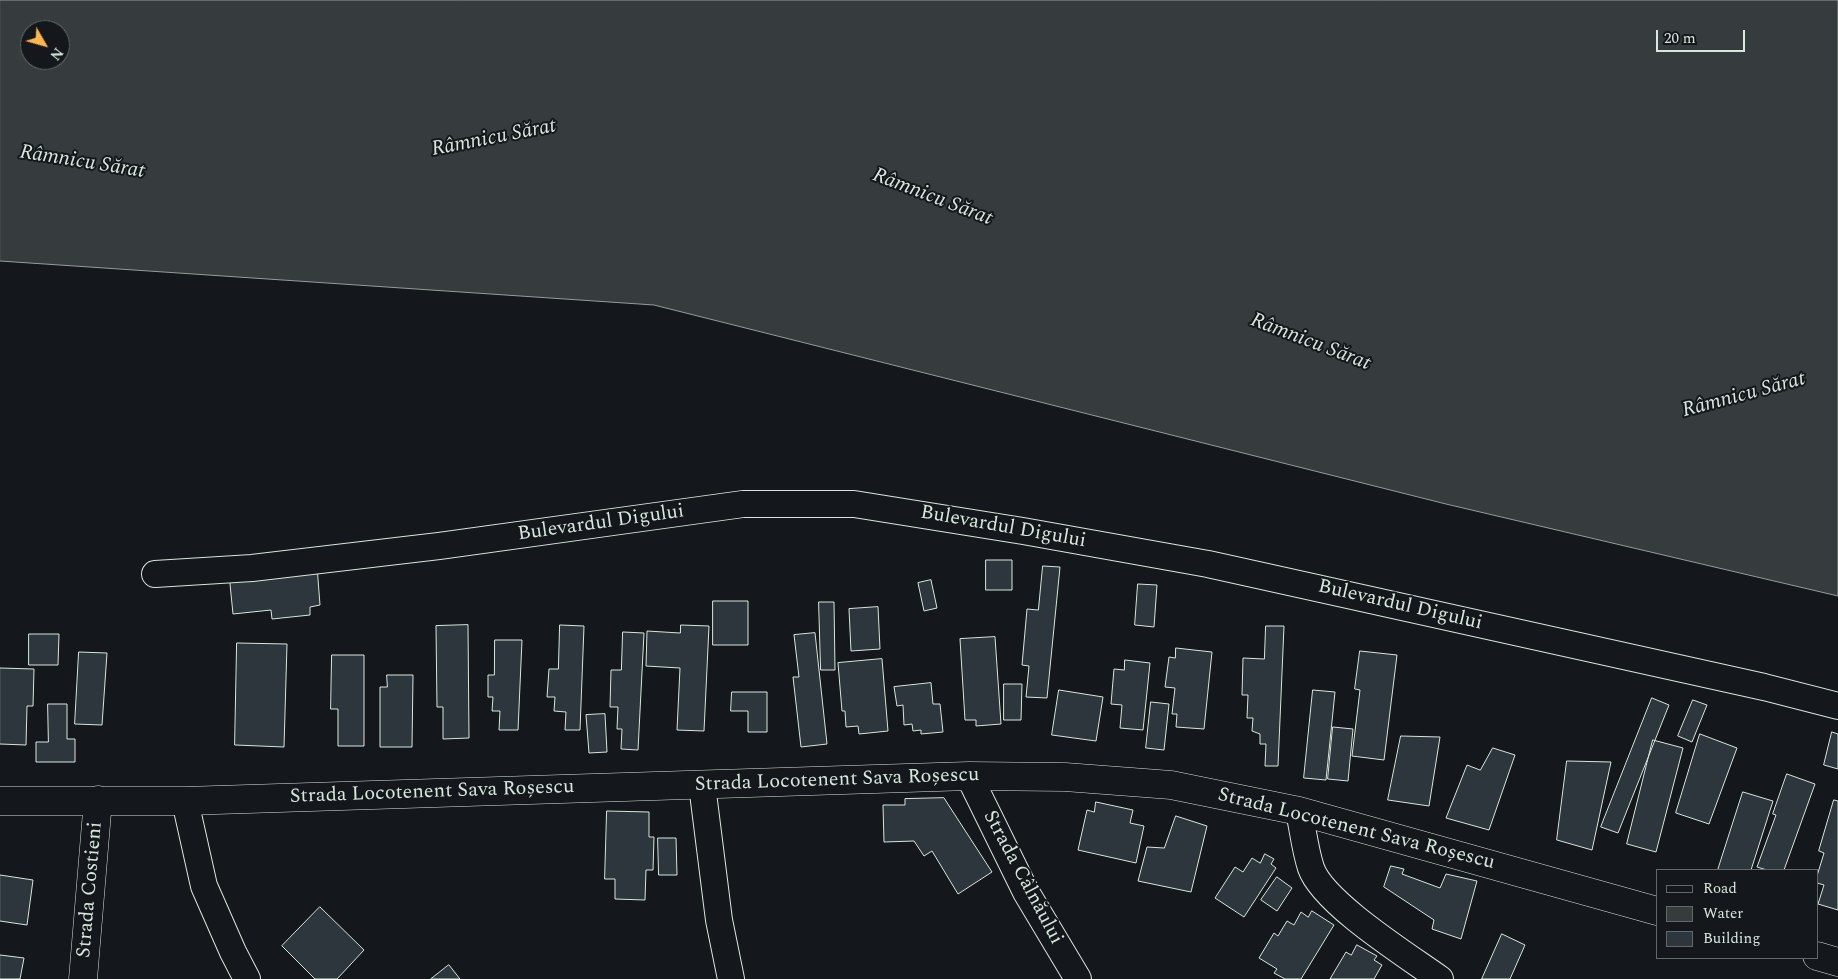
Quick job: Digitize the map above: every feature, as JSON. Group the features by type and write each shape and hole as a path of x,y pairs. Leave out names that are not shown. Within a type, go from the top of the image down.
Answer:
{"street":[{"name":"Bulevardul Digului","path":"155,574 252,568 439,546 743,504 854,504 1023,530 1208,564 1754,685 1838,706"},
{"name":"Strada Locotenent Sava Roșescu","path":"0,801 185,801 969,776 1065,778 1171,785 1299,811 1656,911"},
{"name":"Strada Câlnăului","path":"969,776 1026,892 1078,979"},
{"path":"702,785 719,920 732,979"},
{"name":"Strada Costieni","path":"83,979 98,800"},
{"path":"185,801 204,886 247,979"},
{"path":"1299,811 1312,869 1323,887 1350,913 1440,979"},
{"path":"1818,956 1838,962"}],"water":[{"name":"Râmnicu Sărat","path":"0,0 1838,0 1838,596 1446,504 654,305 0,261"}],"building":[{"path":"986,560 1012,560 1012,590 986,590"},
{"path":"317,566 320,605 310,607 310,615 272,619 271,610 233,614 229,574"},
{"path":"1043,566 1060,567 1047,698 1026,697 1029,666 1022,665 1027,609 1038,610"},
{"path":"931,580 937,608 924,611 918,583"},
{"path":"1138,584 1157,585 1154,627 1135,625"},
{"path":"713,601 748,601 748,645 713,645"},
{"path":"819,602 834,602 835,670 821,670"},
{"path":"878,607 880,649 851,651 849,609"},
{"path":"468,625 469,738 443,739 443,707 437,707 436,626"},
{"path":"560,625 584,626 580,730 565,730 566,712 554,711 555,697 547,697 549,669 558,669"},
{"path":"681,625 709,626 704,731 677,730 680,668 646,666 647,631 680,633"},
{"path":"1266,626 1284,626 1278,766 1265,766 1266,744 1260,744 1260,734 1252,731 1253,718 1247,718 1248,695 1242,695 1243,658 1264,659"},
{"path":"623,632 644,633 638,750 621,749 622,729 617,729 618,707 610,707 611,670 621,670"},
{"path":"815,633 827,744 801,747 793,677 799,677 794,635"},
{"path":"29,634 59,634 58,665 29,665"},
{"path":"995,637 1001,724 976,726 976,720 965,720 960,639"},
{"path":"495,640 522,640 518,730 499,730 500,711 492,711 493,697 488,697 488,675 494,675"},
{"path":"237,643 287,644 284,747 235,745"},
{"path":"1176,648 1212,652 1204,729 1176,727 1177,714 1172,714 1175,688 1165,687 1169,657 1175,658"},
{"path":"1360,651 1397,655 1384,760 1352,756 1360,690 1355,689"},
{"path":"79,652 107,653 102,725 75,724"},
{"path":"332,655 364,655 364,746 338,746 338,709 331,709"},
{"path":"882,659 888,731 859,734 858,726 846,727 845,711 842,711 838,663"},
{"path":"1125,660 1150,663 1143,730 1120,728 1122,705 1111,704 1114,669 1124,670"},
{"path":"0,668 34,669 33,706 27,706 26,745 0,744"},
{"path":"387,675 413,675 412,747 380,747 380,687 387,687"},
{"path":"931,683 933,704 940,704 943,732 921,734 921,730 913,731 912,724 904,725 903,705 897,706 894,687"},
{"path":"1004,684 1022,684 1021,720 1004,720"},
{"path":"1059,690 1103,697 1096,741 1052,735"},
{"path":"1313,690 1335,692 1326,780 1304,778"},
{"path":"732,692 767,692 767,732 748,732 748,711 731,711"},
{"path":"1652,698 1669,705 1618,833 1601,827"},
{"path":"1693,700 1707,705 1692,742 1678,736"},
{"path":"1151,702 1169,704 1164,750 1146,748"},
{"path":"48,704 67,704 67,739 75,739 75,762 36,762 36,742 48,742"},
{"path":"605,714 607,752 589,753 586,715"},
{"path":"1333,727 1353,729 1348,781 1328,779"},
{"path":"1832,732 1838,734 1838,769 1824,765"},
{"path":"1700,734 1737,748 1709,824 1676,813"},
{"path":"1401,736 1440,737 1429,806 1388,800"},
{"path":"1653,740 1683,748 1656,852 1627,844"},
{"path":"1493,748 1515,755 1489,830 1446,818 1467,765 1480,770"},
{"path":"1567,761 1611,762 1592,850 1557,840"},
{"path":"1787,774 1815,784 1784,869 1764,869 1757,867 1776,815 1773,814"},
{"path":"1743,792 1773,801 1751,869 1718,869"},
{"path":"944,798 992,872 958,894 932,851 924,856 914,841 884,842 883,805 905,805 905,799"},
{"path":"1834,800 1838,801 1838,910 1818,904 1824,885 1818,883 1818,873 1824,853 1819,851"},
{"path":"1096,802 1133,810 1130,823 1144,826 1136,863 1078,850 1087,810 1094,812"},
{"path":"607,811 649,812 649,837 654,837 653,870 646,870 645,900 615,899 615,879 605,879"},
{"path":"1176,816 1207,826 1191,892 1138,881 1147,847 1164,848"},
{"path":"658,838 676,838 677,875 659,875"},
{"path":"1265,854 1274,859 1271,864 1276,868 1244,917 1215,898 1235,867 1243,872 1252,858 1260,863"},
{"path":"1391,866 1404,869 1402,874 1440,888 1446,874 1477,881 1461,939 1432,929 1434,920 1384,887"},
{"path":"0,875 33,880 27,925 0,921"},
{"path":"1277,877 1292,888 1277,911 1261,900"},
{"path":"320,907 364,950 337,979 315,979 282,946"},
{"path":"1312,911 1334,925 1301,979 1285,979 1274,973 1277,969 1259,958 1274,933 1278,936 1287,921 1294,925 1301,912 1308,917"},
{"path":"1502,934 1525,945 1510,979 1482,979"},
{"path":"1357,945 1377,956 1374,960 1382,965 1374,979 1330,979 1346,952 1351,955"},
{"path":"0,955 24,958 20,979 0,979"},
{"path":"449,965 460,979 431,979"}]}
